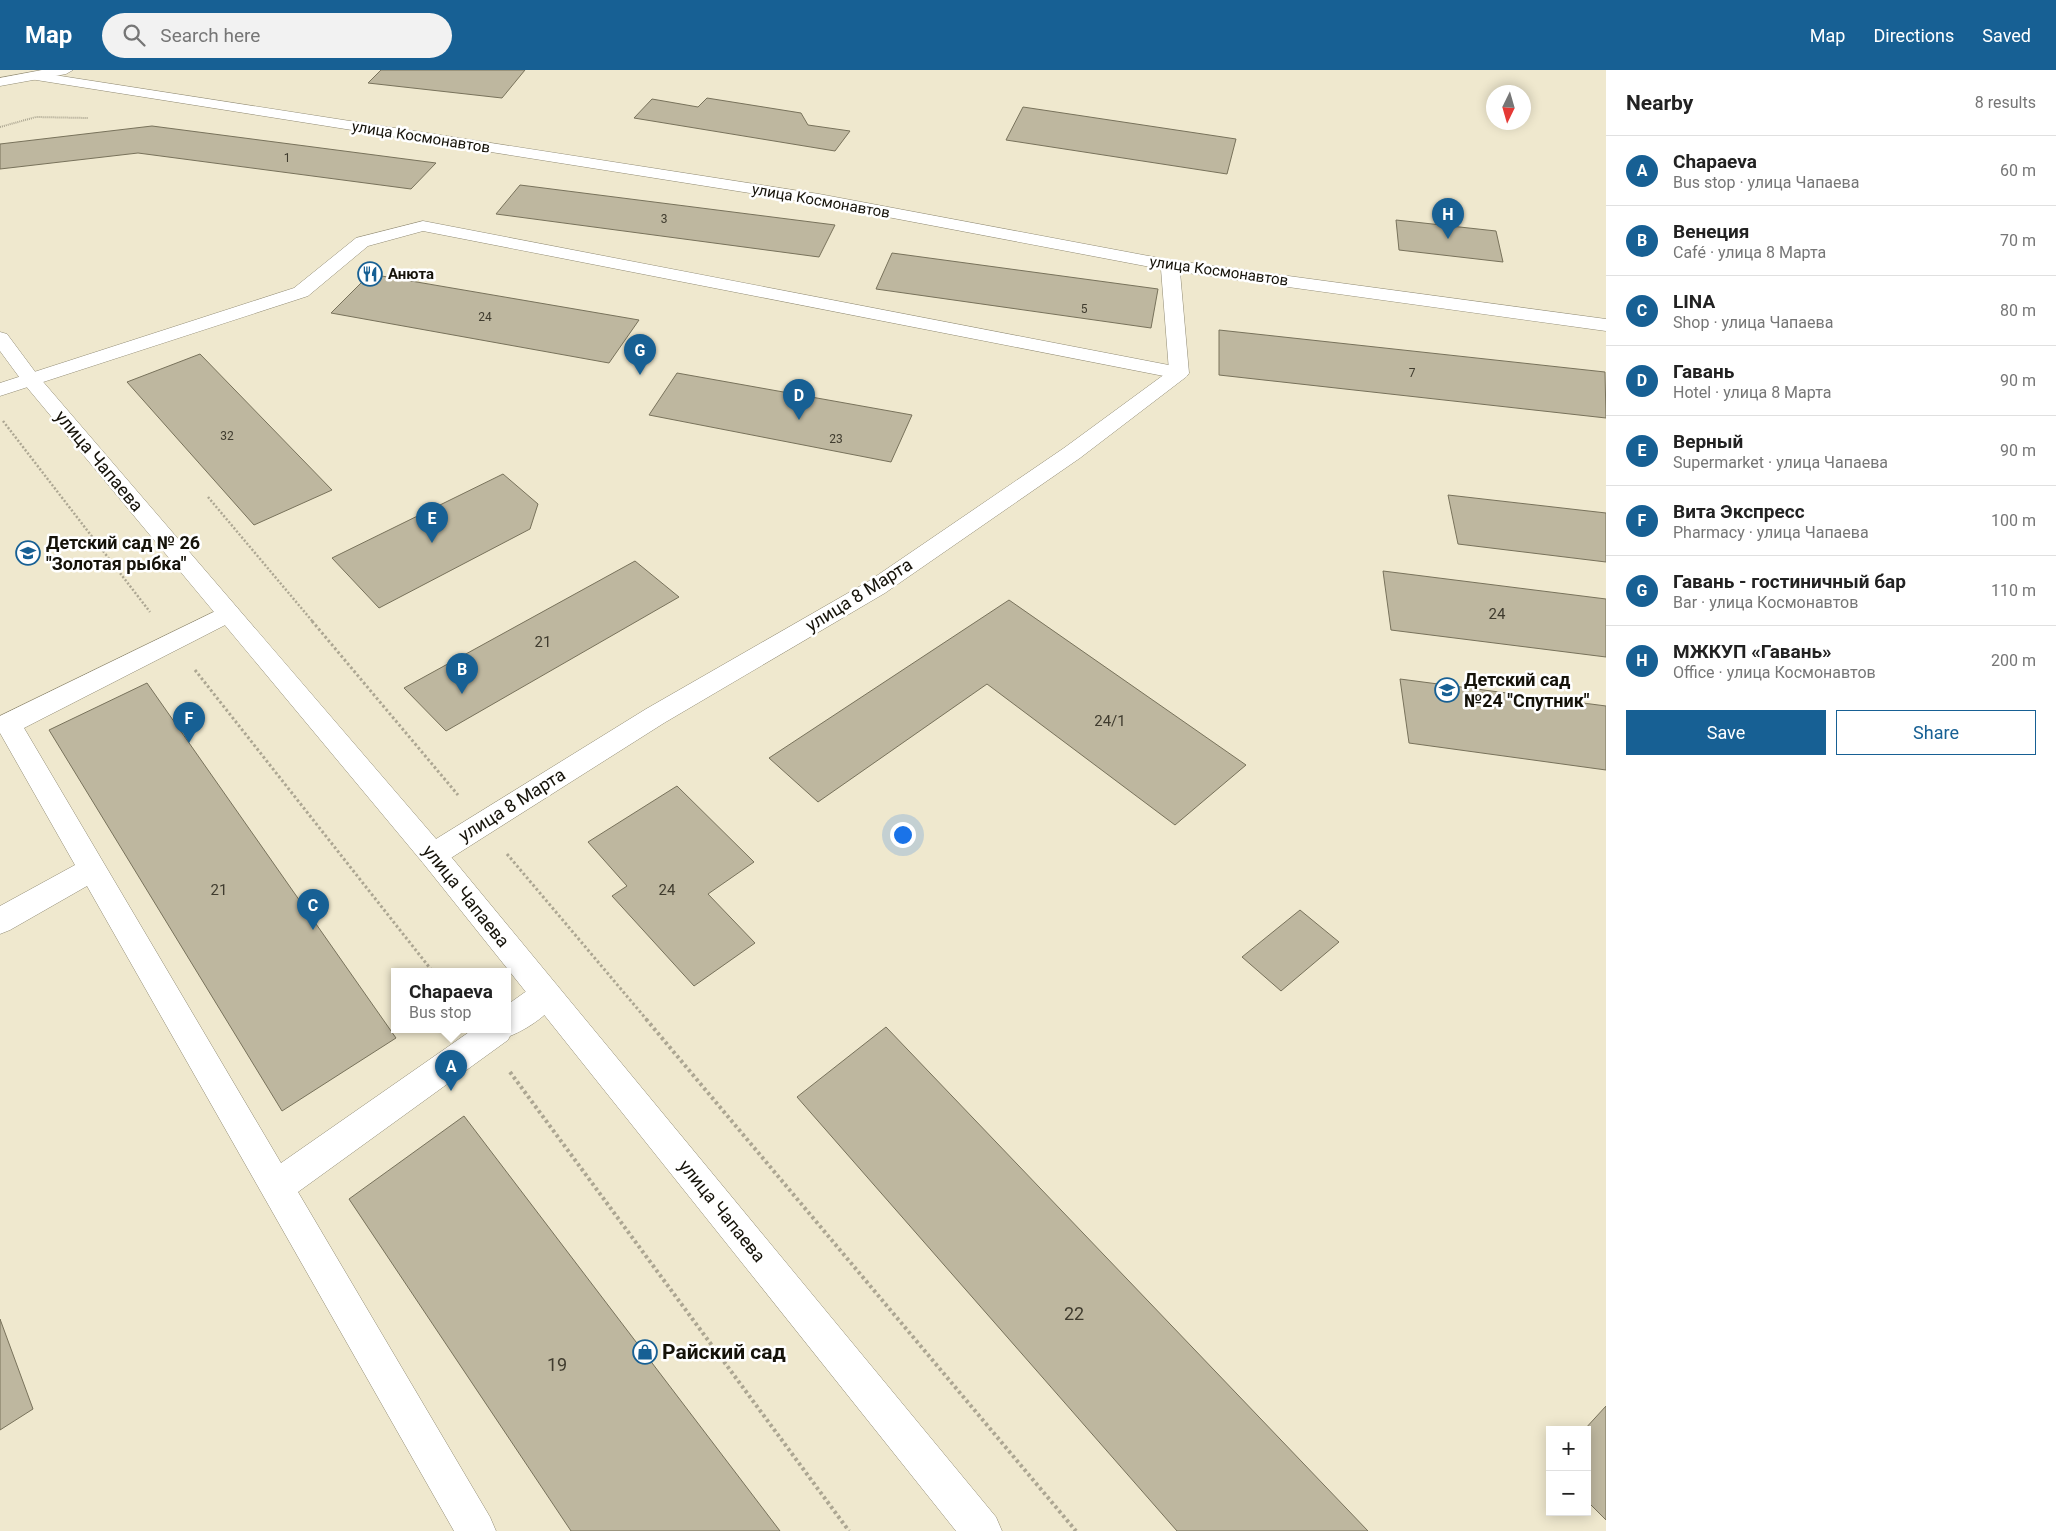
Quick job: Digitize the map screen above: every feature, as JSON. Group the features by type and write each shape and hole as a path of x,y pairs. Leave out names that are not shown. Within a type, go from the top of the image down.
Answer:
{"street":[{"path":"0,82 66,70"},
{"name":"улица Космонавтов","path":"35,76 819,199 1170,265 1606,325"},
{"path":"0,390 301,292 362,242 423,226 1179,373 1170,265"},
{"name":"улица Чапаева","path":"0,338 32,381 433,855 982,1531"},
{"name":"улица 8 Марта","path":"433,855 655,716 877,587 1072,453 1179,373"},
{"path":"228,613 8,724 476,1531"},
{"path":"0,921 92,869"},
{"path":"511,1020 546,995"},
{"path":"276,1187 492,1033"}],"path":[{"path":"0,416 172,641 430,968"},
{"path":"208,497 483,824 622,993 1076,1531"},
{"path":"498,1033 849,1531"}],"building":[{"path":"381,70 525,70 502,98 368,83"},
{"path":"707,98 801,113 808,125 850,131 835,151 634,118 652,99 698,107"},
{"path":"1023,107 1236,139 1227,174 1006,140"},
{"path":"152,126 436,163 411,189 138,153 0,169 0,144"},
{"path":"520,185 835,225 819,257 496,214"},
{"path":"1396,220 1496,231 1503,262 1399,250"},
{"path":"892,253 1158,289 1151,328 876,289"},
{"path":"370,274 639,320 609,363 331,313"},
{"path":"1219,330 1605,372 1606,418 1219,375"},
{"path":"200,354 332,490 254,525 127,382"},
{"path":"677,373 912,415 891,462 649,415"},
{"path":"503,474 538,504 530,529 379,608 332,558"},
{"path":"1448,495 1606,513 1606,562 1458,544"},
{"path":"635,561 679,597 446,731 404,688"},
{"path":"1383,571 1606,599 1606,657 1391,630"},
{"path":"1009,600 1246,765 1175,825 987,684 818,802 769,758"},
{"path":"1400,679 1606,706 1606,770 1409,743"},
{"path":"147,683 396,1038 282,1111 49,730"},
{"path":"677,786 754,862 708,894 755,943 694,986 612,896 627,886 588,842"},
{"path":"1300,910 1339,942 1281,991 1242,957"},
{"path":"886,1027 1368,1531 1177,1531 797,1097"},
{"path":"464,1116 780,1531 571,1531 349,1199"},
{"path":"0,1319 33,1409 0,1430"},
{"path":"1606,1406 1606,1520 1591,1505 1591,1426 1588,1426"}],"place":[{"name":"МЖКУП «Гавань»","path":"1448,239"},
{"name":"Анюта","path":"370,274"},
{"name":"Гавань - гостиничный бар","path":"640,375"},
{"name":"Гавань","path":"799,420"},
{"name":"Верный","path":"432,543"},
{"name":"Детский сад № 26 \"Золотая рыбка\"","path":"28,553"},
{"name":"Детский сад №24 \"Спутник\"","path":"1447,690"},
{"name":"Венеция","path":"462,694"},
{"name":"Вита Экспресс","path":"189,743"},
{"name":"LINA","path":"313,930"},
{"name":"Chapaeva","path":"451,1091"},
{"name":"Райский сад","path":"645,1352"}]}
